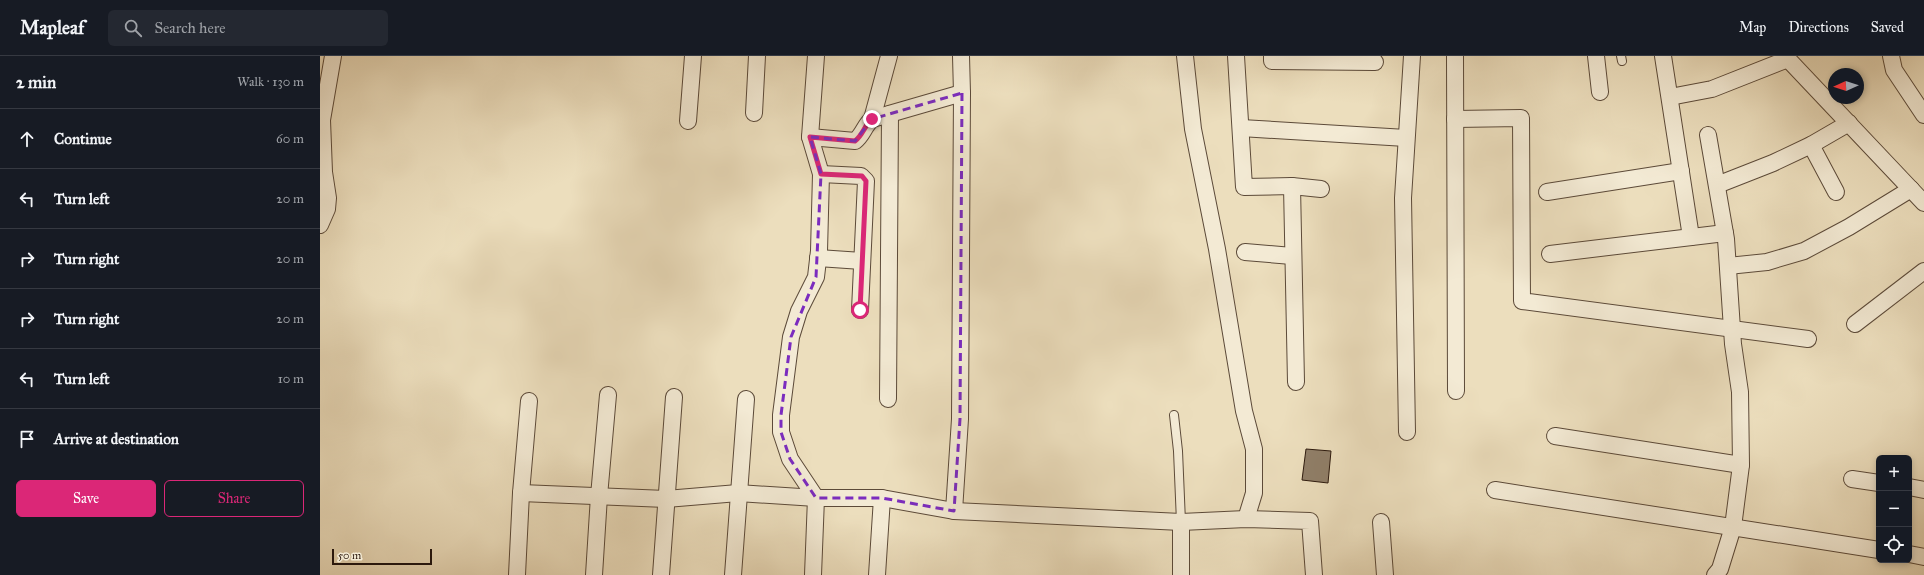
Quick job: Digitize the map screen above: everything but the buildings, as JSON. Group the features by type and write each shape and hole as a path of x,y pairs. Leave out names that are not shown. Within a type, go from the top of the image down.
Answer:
{"street":[{"path":"320,225 327,209 322,120 325,82 333,56"},
{"path":"688,121 693,56"},
{"path":"754,113 757,56"},
{"path":"813,575 816,498 790,459 781,432 781,415 791,337 800,311 816,277 818,258 821,174 810,137 816,56"},
{"path":"872,119 889,56"},
{"path":"954,511 960,419 962,93 960,56"},
{"path":"1185,56 1193,129 1217,249 1244,412 1254,449 1254,493 1246,519"},
{"path":"1236,56 1244,187 1292,186 1321,189"},
{"path":"1272,56 1272,61 1375,62"},
{"path":"1407,432 1403,198 1412,56"},
{"path":"1454,56 1456,391"},
{"path":"1596,56 1600,92"},
{"path":"1663,56 1691,237"},
{"path":"1891,56 1894,70 1924,115"},
{"path":"1670,98 1712,89 1787,58 1924,203"},
{"path":"810,137 855,141 862,136 867,124 872,119 962,93"},
{"path":"888,398 890,114"},
{"path":"1454,119 1521,118 1522,301 1808,339"},
{"path":"1717,185 1811,146 1849,122"},
{"path":"1240,128 1406,138"},
{"path":"1708,135 1725,233 1732,329 1740,392 1740,465 1733,527 1720,569 1715,575"},
{"path":"1811,146 1836,192"},
{"path":"1547,192 1681,171"},
{"path":"821,174 862,176 866,181 860,310"},
{"path":"1292,186 1292,256 1296,382"},
{"path":"1728,266 1766,262 1804,251 1849,227 1911,189"},
{"path":"1550,254 1725,233"},
{"path":"1245,252 1292,256"},
{"path":"818,258 862,261"},
{"path":"1855,324 1924,270"},
{"path":"594,575 608,395"},
{"path":"661,575 674,397"},
{"path":"734,575 738,492 746,399"},
{"path":"517,575 521,494 529,401"},
{"path":"1555,436 1740,465"},
{"path":"1852,479 1876,483"},
{"path":"1912,488 1924,490"},
{"path":"1495,490 1876,550"},
{"path":"521,494 666,499 738,492 816,498 882,498 954,511 1182,522 1246,519 1310,521 1314,575"},
{"path":"877,575 882,498"},
{"path":"1181,575 1182,522"},
{"path":"1381,522 1385,575"},
{"path":"1912,555 1924,557"}],"lane":[{"path":"1174,415 1178,451 1182,522"}],"highlighted area":[{"path":"962,93 960,419 954,511 882,498 816,498 790,459 781,432 781,415 791,337 816,277 821,174 810,137 855,141 872,119"}],"route":[{"path":"860,310 867,187 866,181 862,176 821,174 810,137 855,141 862,136 867,124 872,119"}]}
